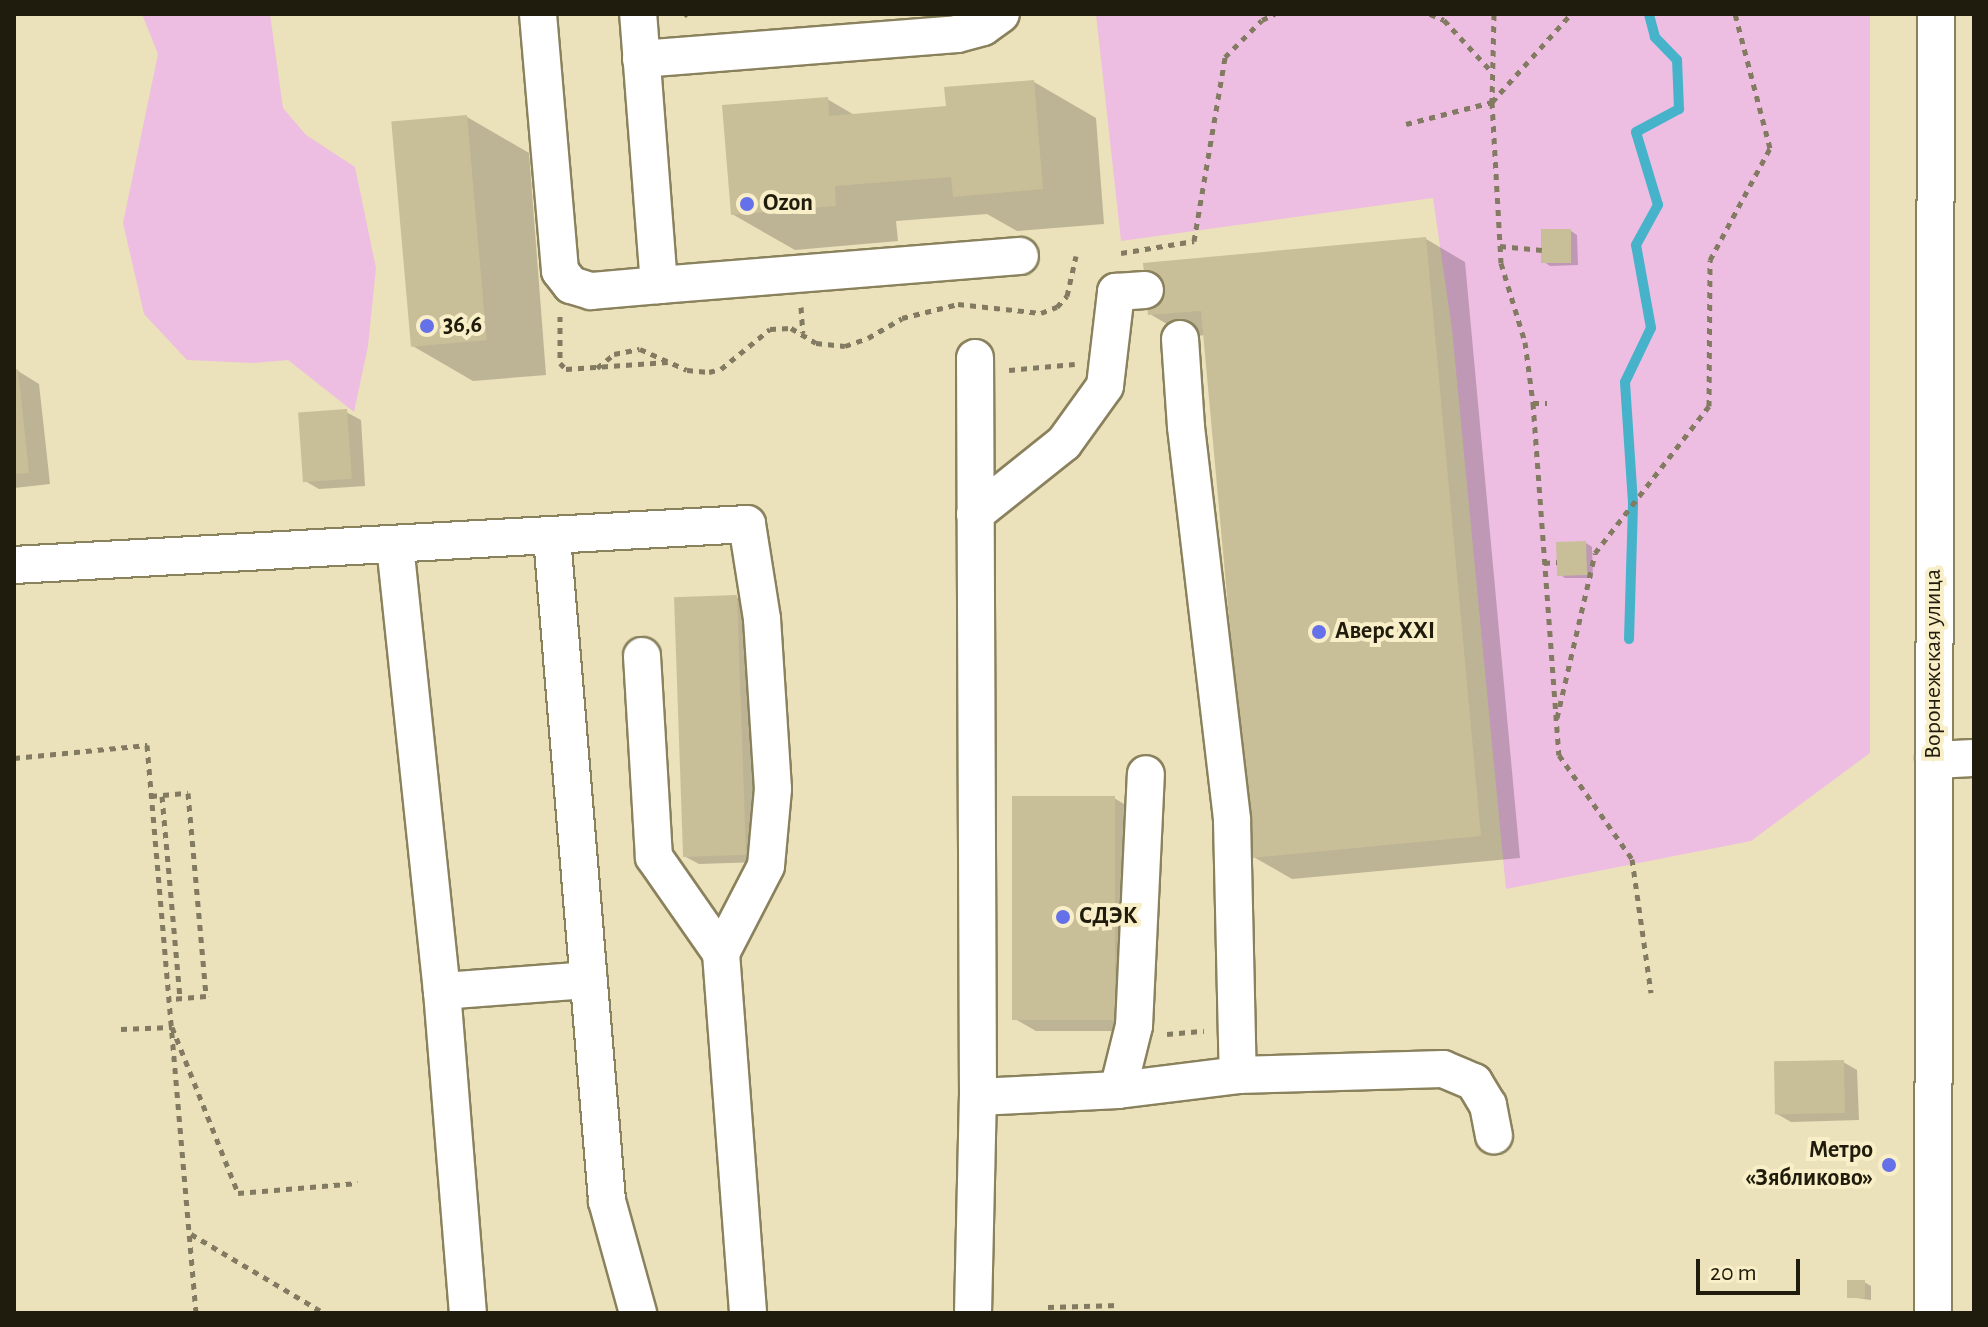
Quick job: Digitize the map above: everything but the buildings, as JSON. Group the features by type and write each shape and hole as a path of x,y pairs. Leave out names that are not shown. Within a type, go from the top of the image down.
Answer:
{"street":[{"path":"538,14 559,263 565,279 578,289 1020,256"},
{"path":"638,14 659,285"},
{"path":"641,59 957,34 983,27 1001,14"},
{"name":"Воронежская улица","path":"1933,1313 1936,14"},
{"path":"975,514 1064,443 1105,386 1108,360 1130,291"},
{"path":"1180,339 1186,427 1232,820 1238,1075"},
{"path":"973,1313 978,1097 975,366"},
{"path":"14,565 747,524 762,619 773,789 766,866 721,953"},
{"path":"552,537 607,1201 638,1313"},
{"path":"395,545 442,991 468,1313"},
{"path":"642,656 654,857 721,953 748,1313"},
{"path":"1934,760 1974,758"},
{"path":"1118,1090 1131,1038 1146,774"},
{"path":"442,991 589,980"},
{"path":"978,1097 1118,1090 1238,1075 1443,1069 1474,1082 1488,1105 1484,1136"}],"path":[{"path":"1130,291 1115,254 1194,241 1225,57 1262,20 1275,14"},
{"path":"1430,14 1444,20 1492,72"},
{"path":"1494,14 1492,102 1501,263 1525,342 1533,403 1559,755 1632,859 1651,993"},
{"path":"1406,124 1492,102 1571,14"},
{"path":"1555,722 1595,553 1709,406 1710,260 1770,148 1735,14"},
{"path":"1500,246 1542,250"},
{"path":"597,368 625,350 640,349 687,370 709,372 721,369 760,335 780,327 797,330 827,346 845,346 868,338 902,318 958,304 1041,313 1057,307 1067,296 1076,256"},
{"path":"559,263 560,363 570,370 669,362"},
{"path":"975,366 1108,360"},
{"path":"1533,403 1547,403"},
{"path":"1544,563 1557,562"},
{"path":"14,758 147,745 196,1313"},
{"path":"151,796 188,793 206,996 169,999"},
{"path":"162,795 180,998"},
{"path":"121,1029 172,1027"},
{"path":"172,1027 238,1193 358,1183"},
{"path":"1131,1038 1237,1028"},
{"path":"190,1233 324,1313"},
{"path":"1048,1307 1119,1305"}],"shaded area":[{"path":"142,14 270,14 283,108 306,135 355,167 376,268 368,346 354,412 288,360 253,363 187,360 144,314 123,223 158,54"},
{"path":"1096,14 1870,14 1870,753 1751,841 1506,889 1452,329 1433,198 1121,241"}],"waterway":[{"path":"1629,639 1633,503 1625,382 1651,328 1636,245 1658,205 1636,132 1679,109 1677,60 1655,37 1649,14"}],"place":[{"name":"Ozon","path":"747,204"},
{"name":"36,6","path":"427,326"},
{"name":"Аверс XXI","path":"1319,632"},
{"name":"СДЭК","path":"1063,917"},
{"name":"Метро «Зябликово»","path":"1889,1165"}]}
